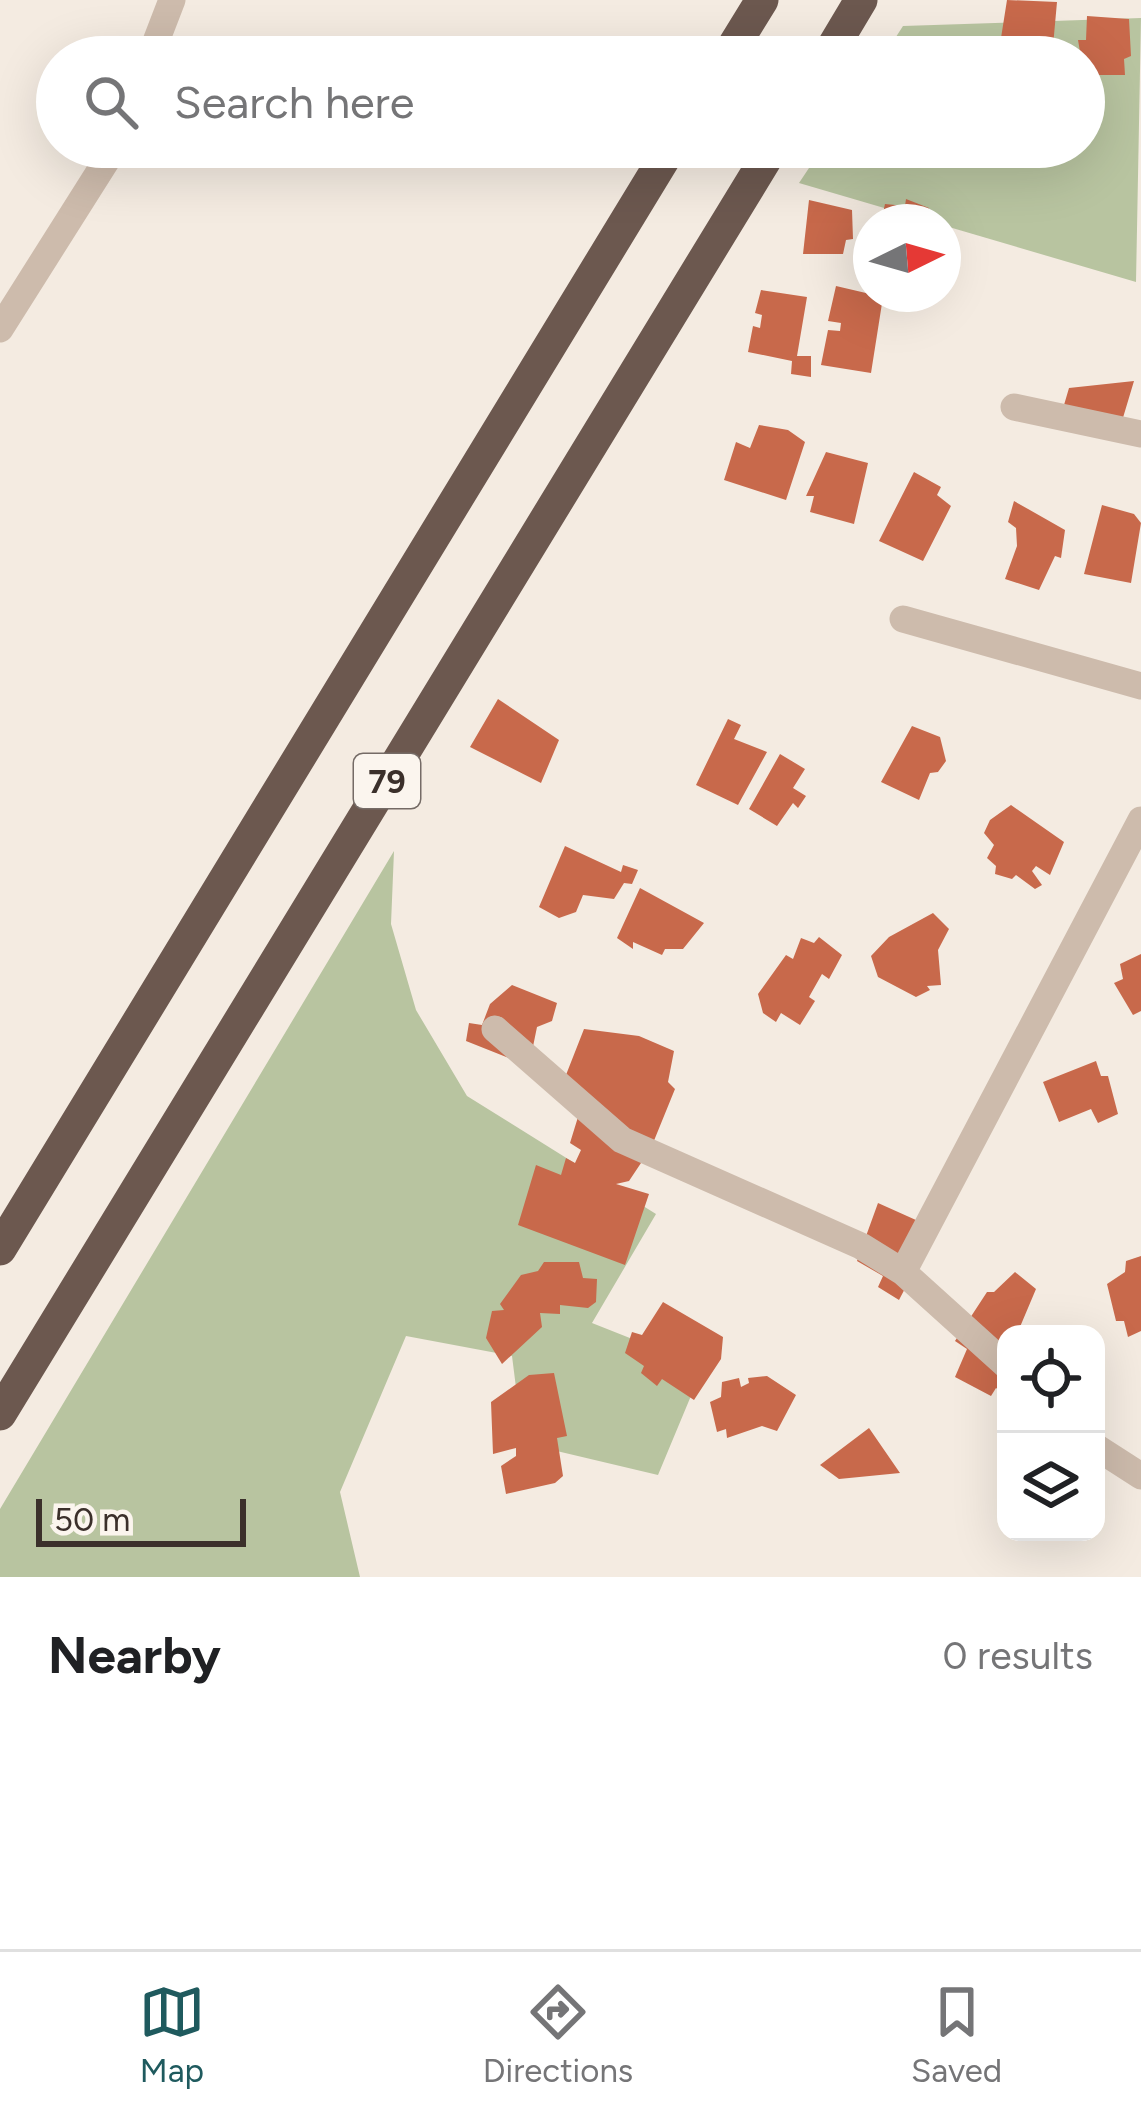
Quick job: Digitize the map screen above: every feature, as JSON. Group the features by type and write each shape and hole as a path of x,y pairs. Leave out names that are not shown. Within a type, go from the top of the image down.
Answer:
{"highway":[{"path":"740,36 762,0"},
{"path":"840,36 861,0"},
{"name":"79","path":"0,1250 658,168"},
{"name":"79","path":"0,1414 759,168"}],"street":[{"path":"158,36 172,0"},
{"path":"0,329 103,168"},
{"path":"1014,407 1141,434"},
{"path":"903,619 1141,686"},
{"path":"903,1272 1141,820"},
{"path":"495,1029 622,1140 861,1246 903,1272 997,1357"},
{"path":"1105,1453 1141,1476"}],"green space":[{"path":"1141,18 1136,282 961,231 961,204 870,204 799,183 809,168 1105,168 1105,36 897,36 903,26"},
{"path":"394,851 391,924 416,1010 467,1096 656,1214 592,1323 703,1367 658,1475 523,1443 512,1356 406,1336 340,1492 360,1577 0,1577 0,1509"}],"building":[{"path":"1007,0 1057,2 1054,36 1001,36"},
{"path":"1087,16 1129,19 1131,56 1124,59 1125,75 1105,75 1105,36 1086,36"},
{"path":"809,200 852,210 853,239 846,240 843,254 803,254"},
{"path":"836,286 853,290 853,312 881,312 871,373 821,365 828,330 840,331 841,323 828,321"},
{"path":"761,290 807,297 797,356 811,356 811,377 791,374 792,361 748,352 753,326 760,328 762,315 755,313"},
{"path":"1134,381 1116,441 1059,422 1069,388"},
{"path":"759,425 788,430 805,442 786,500 724,480 736,442 750,448"},
{"path":"826,452 868,463 854,524 810,512 814,496 806,496"},
{"path":"914,472 941,487 937,495 951,506 923,561 879,541"},
{"path":"1014,501 1065,530 1061,558 1055,556 1039,590 1005,579 1017,546 1016,528 1008,522"},
{"path":"1102,505 1134,514 1141,523 1131,583 1084,574"},
{"path":"498,699 559,740 541,783 470,747"},
{"path":"728,719 741,725 734,739 767,752 738,805 696,785"},
{"path":"912,726 940,737 946,761 938,772 930,773 919,800 881,782"},
{"path":"780,754 805,769 793,788 806,796 798,808 793,803 777,826 749,809"},
{"path":"1011,805 1064,842 1050,875 1036,866 1032,871 1042,885 1035,889 1016,875 1012,879 995,874 996,866 987,858 994,845 984,833 990,820"},
{"path":"565,846 621,872 623,865 638,870 632,884 624,883 614,899 583,895 576,912 559,918 539,907"},
{"path":"640,888 704,923 683,949 665,949 662,955 633,942 633,949 617,938"},
{"path":"933,913 949,929 938,950 941,985 927,986 930,990 916,997 878,977 871,956 889,937"},
{"path":"819,937 842,955 829,979 822,974 809,997 815,1001 800,1025 781,1013 776,1022 763,1013 758,994 786,955 793,959 801,938 814,943"},
{"path":"1141,954 1141,1011 1133,1015 1114,983 1123,979 1120,964"},
{"path":"512,985 557,1003 552,1021 537,1027 529,1066 466,1041 469,1023 482,1025 490,1004"},
{"path":"584,1029 639,1036 674,1051 668,1082 675,1089 651,1148 629,1181 616,1184 649,1194 625,1265 518,1225 536,1165 561,1175 566,1158 575,1163 581,1150 570,1143 578,1117 564,1080"},
{"path":"1096,1061 1101,1076 1108,1076 1118,1114 1098,1123 1091,1109 1059,1122 1043,1082"},
{"path":"878,1203 936,1229 899,1300 878,1287 883,1276 857,1261"},
{"path":"1141,1256 1141,1331 1128,1337 1124,1321 1116,1321 1107,1284 1125,1272 1126,1261"},
{"path":"544,1262 579,1262 583,1278 597,1279 596,1302 588,1308 560,1305 560,1314 540,1313 542,1327 502,1364 486,1338 492,1311 504,1310 500,1304 521,1275 538,1271"},
{"path":"1015,1272 1036,1289 1021,1325 997,1325 997,1389 991,1396 955,1377 967,1349 955,1341 987,1292 994,1292"},
{"path":"663,1302 723,1337 721,1359 694,1400 662,1379 657,1386 641,1373 644,1366 625,1353 632,1332 642,1335"},
{"path":"554,1373 567,1436 557,1438 563,1476 555,1483 506,1494 501,1466 516,1456 516,1448 493,1454 491,1402 529,1375"},
{"path":"767,1376 796,1395 777,1431 762,1426 727,1438 726,1429 717,1432 710,1402 721,1397 722,1382 739,1378 741,1387 749,1383 748,1378"},
{"path":"869,1428 900,1473 839,1479 820,1465"}]}
